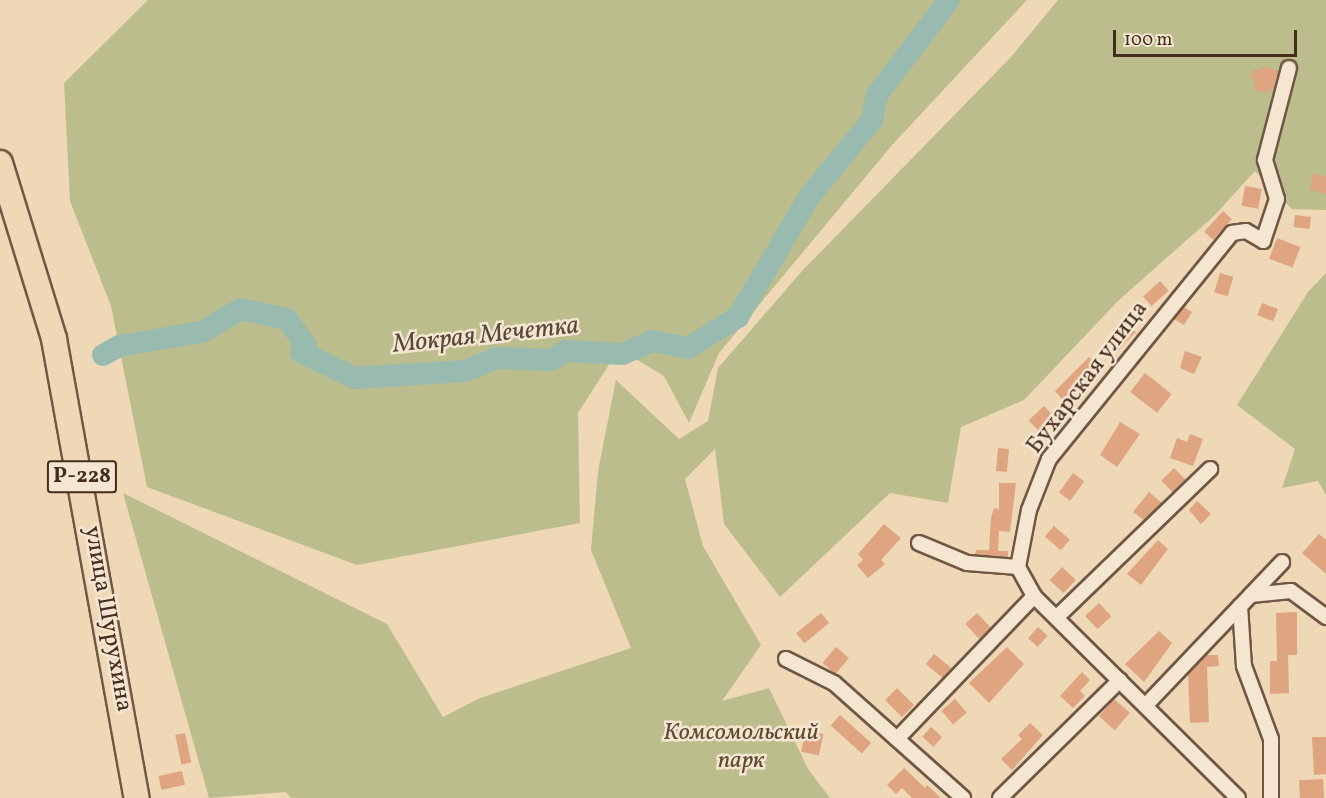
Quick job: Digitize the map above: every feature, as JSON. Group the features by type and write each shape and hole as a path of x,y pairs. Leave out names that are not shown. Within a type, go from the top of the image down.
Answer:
{"highway":[{"name":"улица Шурухина","path":"0,163 57,350 137,798"}],"street":[{"name":"Бухарская улица","path":"1018,567 1029,510 1049,459 1232,233 1246,231 1263,241 1277,199 1265,160 1289,68"},
{"path":"1057,617 1210,470"},
{"path":"919,543 967,563 1018,567 1034,596 1119,680 1147,704 1238,798"},
{"path":"1147,704 1282,562"},
{"path":"1251,595 1291,591 1326,617"},
{"path":"897,739 1034,596"},
{"path":"1240,606 1244,666 1271,739 1271,798"},
{"path":"786,659 834,683 963,798"},
{"path":"1000,798 1119,680"}],"green space":[{"path":"148,0 1027,0 893,144 719,353 689,423 664,376 619,349 578,413 580,523 357,565 147,487 111,306 70,201 64,83"},
{"name":"Комсомольский парк","path":"1058,0 1326,0 1326,210 1292,209 1255,171 1215,215 1119,300 1024,400 961,427 948,503 890,493 780,597 724,524 715,449 685,479 703,546 761,645 722,701 769,688 808,769 830,798 291,798 286,792 209,798 123,493 387,624 443,717 480,698 631,648 591,550 598,471 616,380 679,439 708,421 718,368 803,270 1011,57"},
{"path":"1326,273 1326,495 1318,481 1282,488 1295,449 1237,405 1308,292"}],"building":[{"path":"1262,66 1279,71 1274,90 1268,88 1267,93 1253,89 1256,80 1250,78 1253,69 1261,71"},
{"path":"1314,173 1326,177 1326,194 1309,189"},
{"path":"1245,186 1262,189 1258,209 1242,206"},
{"path":"1223,211 1232,219 1213,240 1204,232"},
{"path":"1295,215 1311,217 1309,229 1294,227"},
{"path":"1277,238 1300,247 1292,267 1269,259"},
{"path":"1220,273 1233,277 1228,296 1214,292"},
{"path":"1160,281 1169,291 1152,306 1143,296"},
{"path":"1262,303 1278,309 1273,321 1257,315"},
{"path":"1184,307 1192,312 1184,325 1174,319"},
{"path":"1124,321 1136,332 1118,351 1106,340"},
{"path":"1185,351 1202,357 1194,374 1180,368"},
{"path":"1089,357 1102,369 1083,388 1087,392 1067,405 1055,391"},
{"path":"1145,373 1172,394 1157,413 1130,392"},
{"path":"1044,406 1056,419 1041,433 1029,420"},
{"path":"1120,422 1140,434 1117,467 1100,455"},
{"path":"1190,434 1203,439 1193,466 1170,458 1177,438 1187,442"},
{"path":"998,448 1009,449 1007,472 996,471"},
{"path":"1174,468 1186,480 1173,493 1161,481"},
{"path":"1073,473 1084,481 1070,501 1059,492"},
{"path":"999,483 1016,483 1010,532 999,531 998,551 1008,551 1008,557 975,555 976,550 989,550 991,518 994,508 999,509"},
{"path":"1149,492 1162,503 1144,520 1133,512"},
{"path":"1197,501 1211,514 1201,524 1189,510"},
{"path":"884,524 901,538 881,560 885,564 868,578 857,565 863,560 858,554"},
{"path":"1054,526 1070,540 1061,550 1045,537"},
{"path":"1319,534 1326,540 1326,574 1302,553"},
{"path":"1158,540 1168,549 1141,585 1127,574"},
{"path":"1062,567 1076,580 1064,593 1050,580"},
{"path":"1099,603 1111,616 1097,629 1085,616"},
{"path":"1297,612 1297,655 1288,655 1289,693 1270,694 1270,661 1277,661 1276,613"},
{"path":"821,613 829,623 804,643 796,633"},
{"path":"977,613 991,628 980,639 965,624"},
{"path":"1038,627 1048,636 1038,647 1028,638"},
{"path":"1159,631 1172,643 1144,682 1125,664"},
{"path":"836,647 849,658 836,674 823,663"},
{"path":"1007,647 1024,664 989,703 969,683"},
{"path":"934,654 951,668 943,678 926,664"},
{"path":"1206,655 1218,655 1219,666 1207,667 1209,722 1190,723 1188,674"},
{"path":"1082,672 1090,680 1080,691 1085,696 1073,708 1060,696"},
{"path":"897,688 914,705 902,717 885,700"},
{"path":"955,699 967,713 953,724 941,711"},
{"path":"1114,699 1130,713 1115,730 1099,716"},
{"path":"840,715 871,743 862,754 831,725"},
{"path":"1030,723 1043,735 1012,770 1001,759 1022,739 1018,735"},
{"path":"931,727 942,737 933,747 922,737"},
{"path":"806,730 824,734 819,755 801,751"},
{"path":"185,733 191,762 181,764 175,735"},
{"path":"1312,737 1326,737 1326,774 1314,775"},
{"path":"904,768 925,788 927,785 941,798 912,798 902,788 896,794 887,785"},
{"path":"182,771 185,785 161,790 159,776"},
{"path":"1323,779 1324,798 1300,798 1299,780"}],"waterway":[{"name":"Мокрая Мечетка","path":"103,355 119,346 202,332 241,309 287,319 306,346 301,352 355,378 465,371 498,358 552,360 566,351 622,354 652,341 688,348 738,317 809,197 872,120 877,95 949,0"}]}
